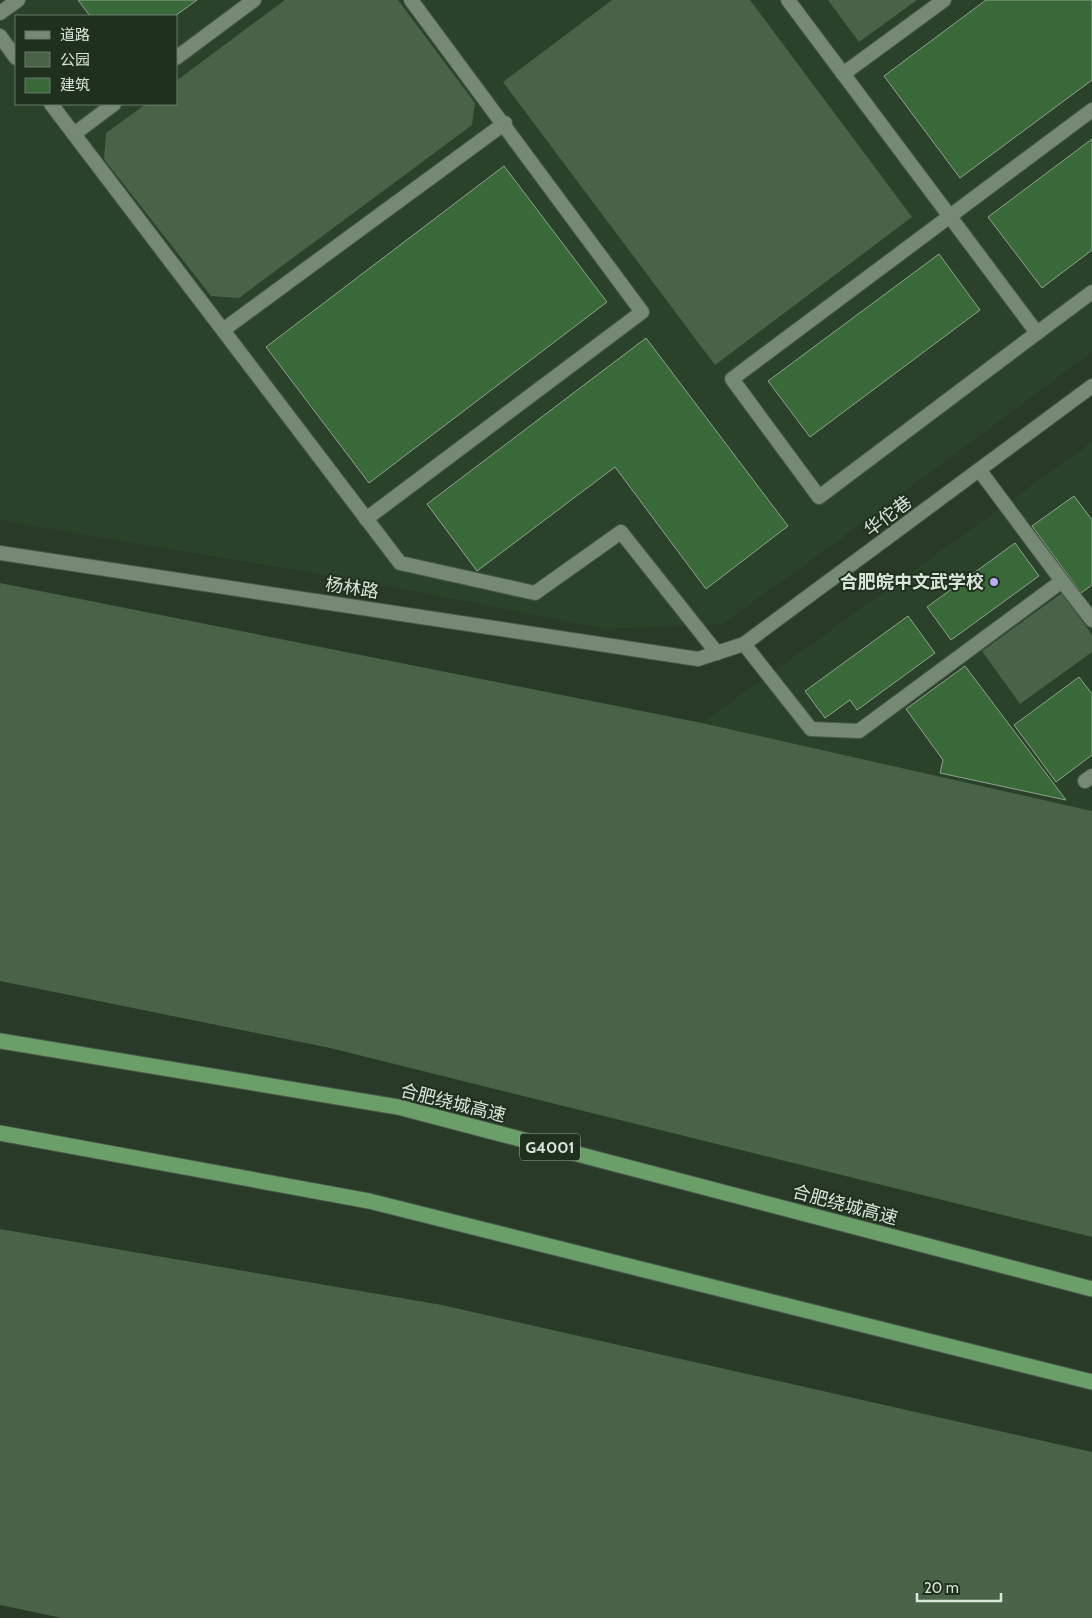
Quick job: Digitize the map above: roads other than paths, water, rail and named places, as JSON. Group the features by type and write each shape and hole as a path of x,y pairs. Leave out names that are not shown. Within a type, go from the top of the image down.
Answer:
{"highway":[{"name":"合肥绕城高速","path":"0,1041 398,1107 1092,1289"},
{"path":"0,1133 369,1201 1092,1382"}],"street":[{"path":"0,13 18,0"},
{"path":"178,57 254,0"},
{"path":"366,519 642,312 505,123 411,0"},
{"path":"788,0 1037,333"},
{"path":"843,74 944,0"},
{"path":"0,36 15,57"},
{"path":"52,105 400,563 534,593 621,532 717,653"},
{"path":"74,134 113,105"},
{"path":"1092,110 732,379 819,497 1092,292"},
{"path":"223,330 505,123"},
{"name":"华佗巷","path":"698,659 744,644 1092,386"},
{"path":"980,470 1092,620"},
{"name":"杨林路","path":"0,553 698,659"},
{"path":"744,644 811,729 859,731 1062,581"}],"place":[{"name":"合肥皖中文武学校","path":"994,582"}]}
